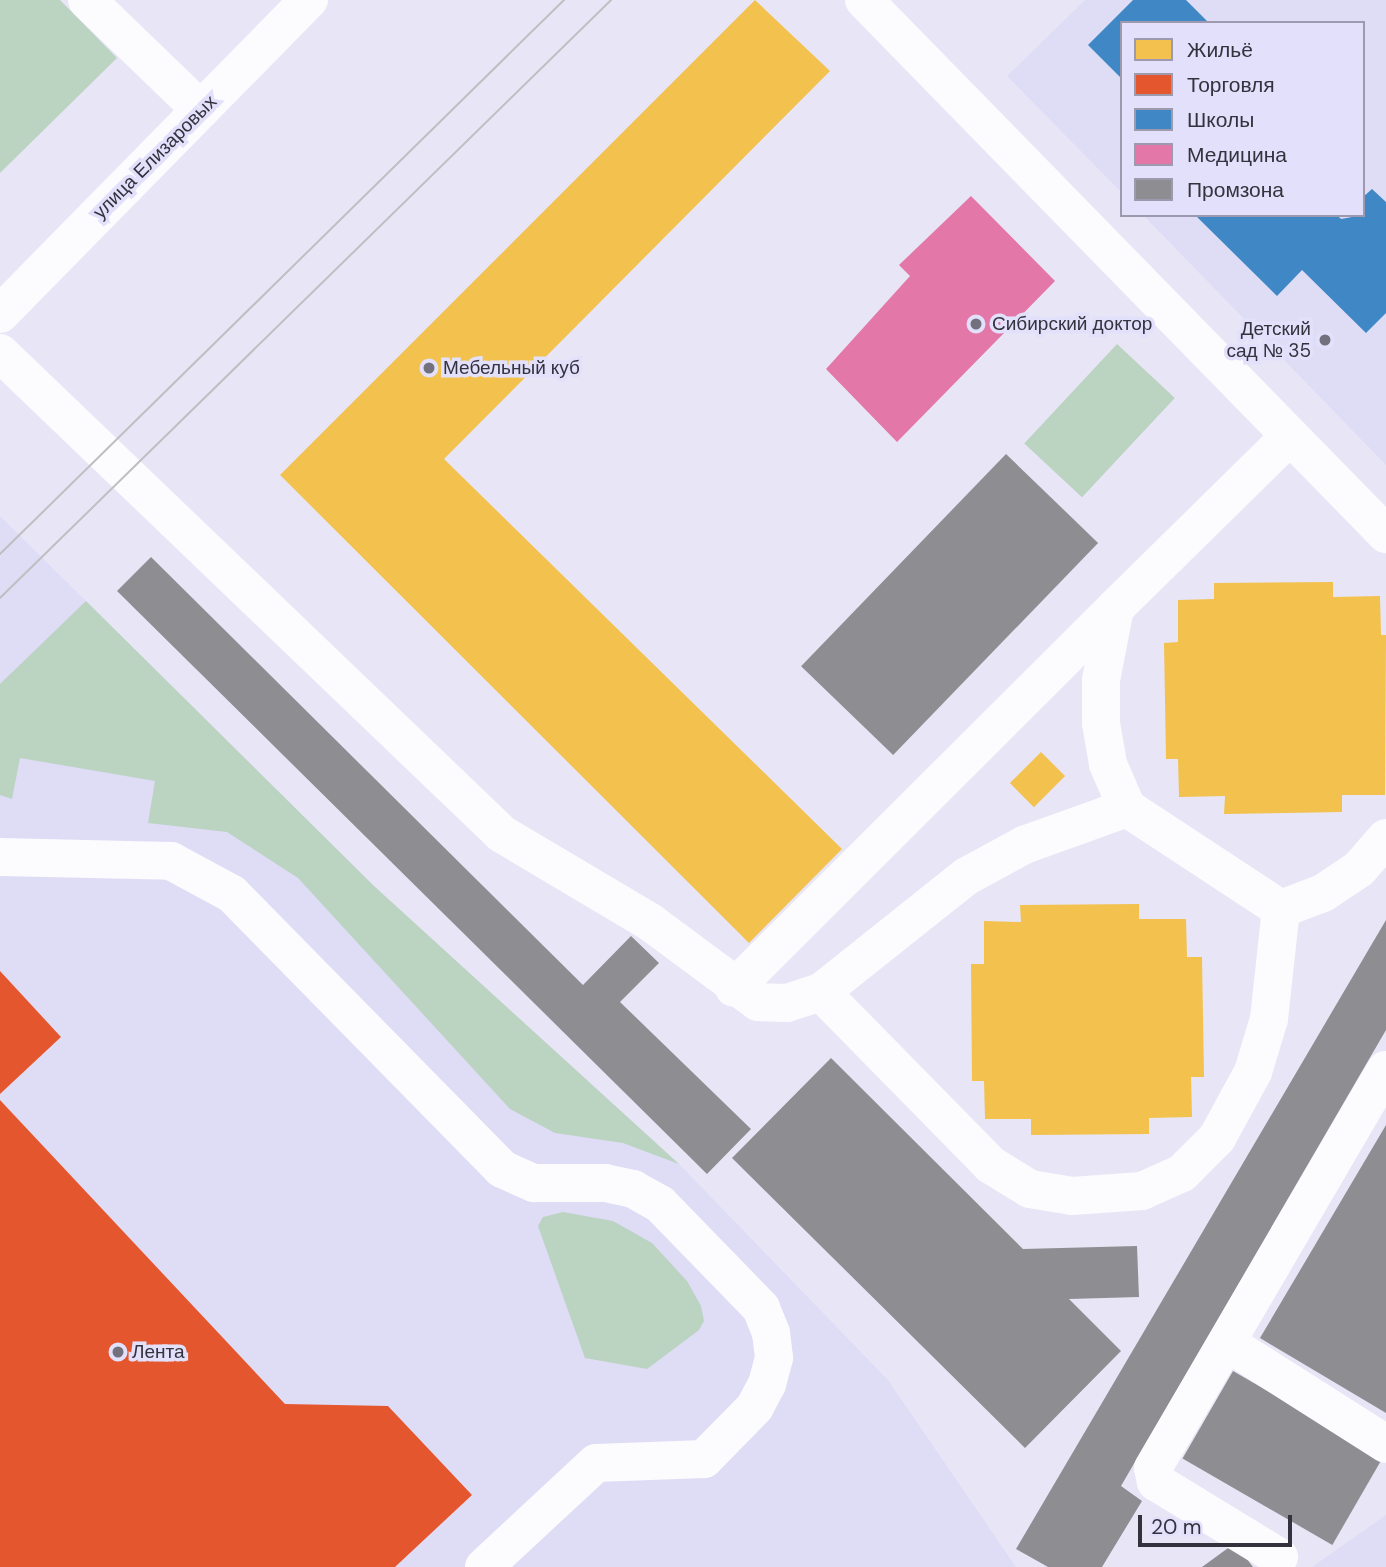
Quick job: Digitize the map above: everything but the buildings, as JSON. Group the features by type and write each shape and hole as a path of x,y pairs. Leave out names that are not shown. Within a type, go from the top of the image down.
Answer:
{"main road":[{"path":"87,0 201,110"},
{"name":"улица Елизаровых","path":"0,314 309,0"},
{"path":"864,0 1386,534"},
{"path":"0,353 502,834 650,922 734,988 758,1002 787,1003 821,992 967,876 1024,845 1127,808"},
{"path":"734,988 1289,437"},
{"path":"1115,608 1101,680 1101,723 1108,764 1127,808 1281,909"},
{"path":"1281,909 1323,893 1359,869 1386,838"},
{"path":"0,857 170,861 232,894 502,1169 534,1183 605,1183 633,1189 660,1203 761,1308 771,1333 774,1358 767,1384 755,1407 704,1459 596,1463 484,1567"},
{"path":"821,992 1001,1171 1030,1189 1072,1196 1142,1191 1182,1173 1217,1138 1253,1072 1269,1019 1281,909"},
{"path":"1279,1557 1156,1482 1153,1468 1386,1070"},
{"path":"1227,1343 1386,1444"}],"shaded area":[{"name":"Детский сад № 35","path":"1085,0 1386,0 1386,465 1145,217 1365,217 1365,21 1120,21 1120,191 1007,76"},
{"path":"0,516 374,886 679,1164 888,1380 1016,1567 395,1567 472,1495 285,1404 0,1100 0,1094 61,1037 0,971"},
{"path":"1386,1515 1386,1567 1312,1567"}],"green space":[{"path":"0,0 60,0 117,58 0,173"},
{"path":"1117,344 1175,398 1082,497 1024,443"},
{"path":"86,601 374,886 679,1164 623,1143 555,1133 510,1109 298,878 227,832 148,823 155,781 20,758 12,799 0,795 0,684"},
{"path":"563,1212 613,1221 652,1243 687,1281 701,1306 704,1321 699,1330 647,1369 585,1358 538,1226 543,1217"}],"tram line":[{"path":"0,554 564,0"},
{"path":"0,598 611,0"}],"place":[{"name":"Сибирский доктор","path":"976,324"},
{"name":"Детский сад № 35","path":"1325,340"},
{"name":"Мебельный куб","path":"429,368"},
{"name":"Лента","path":"118,1352"}]}
